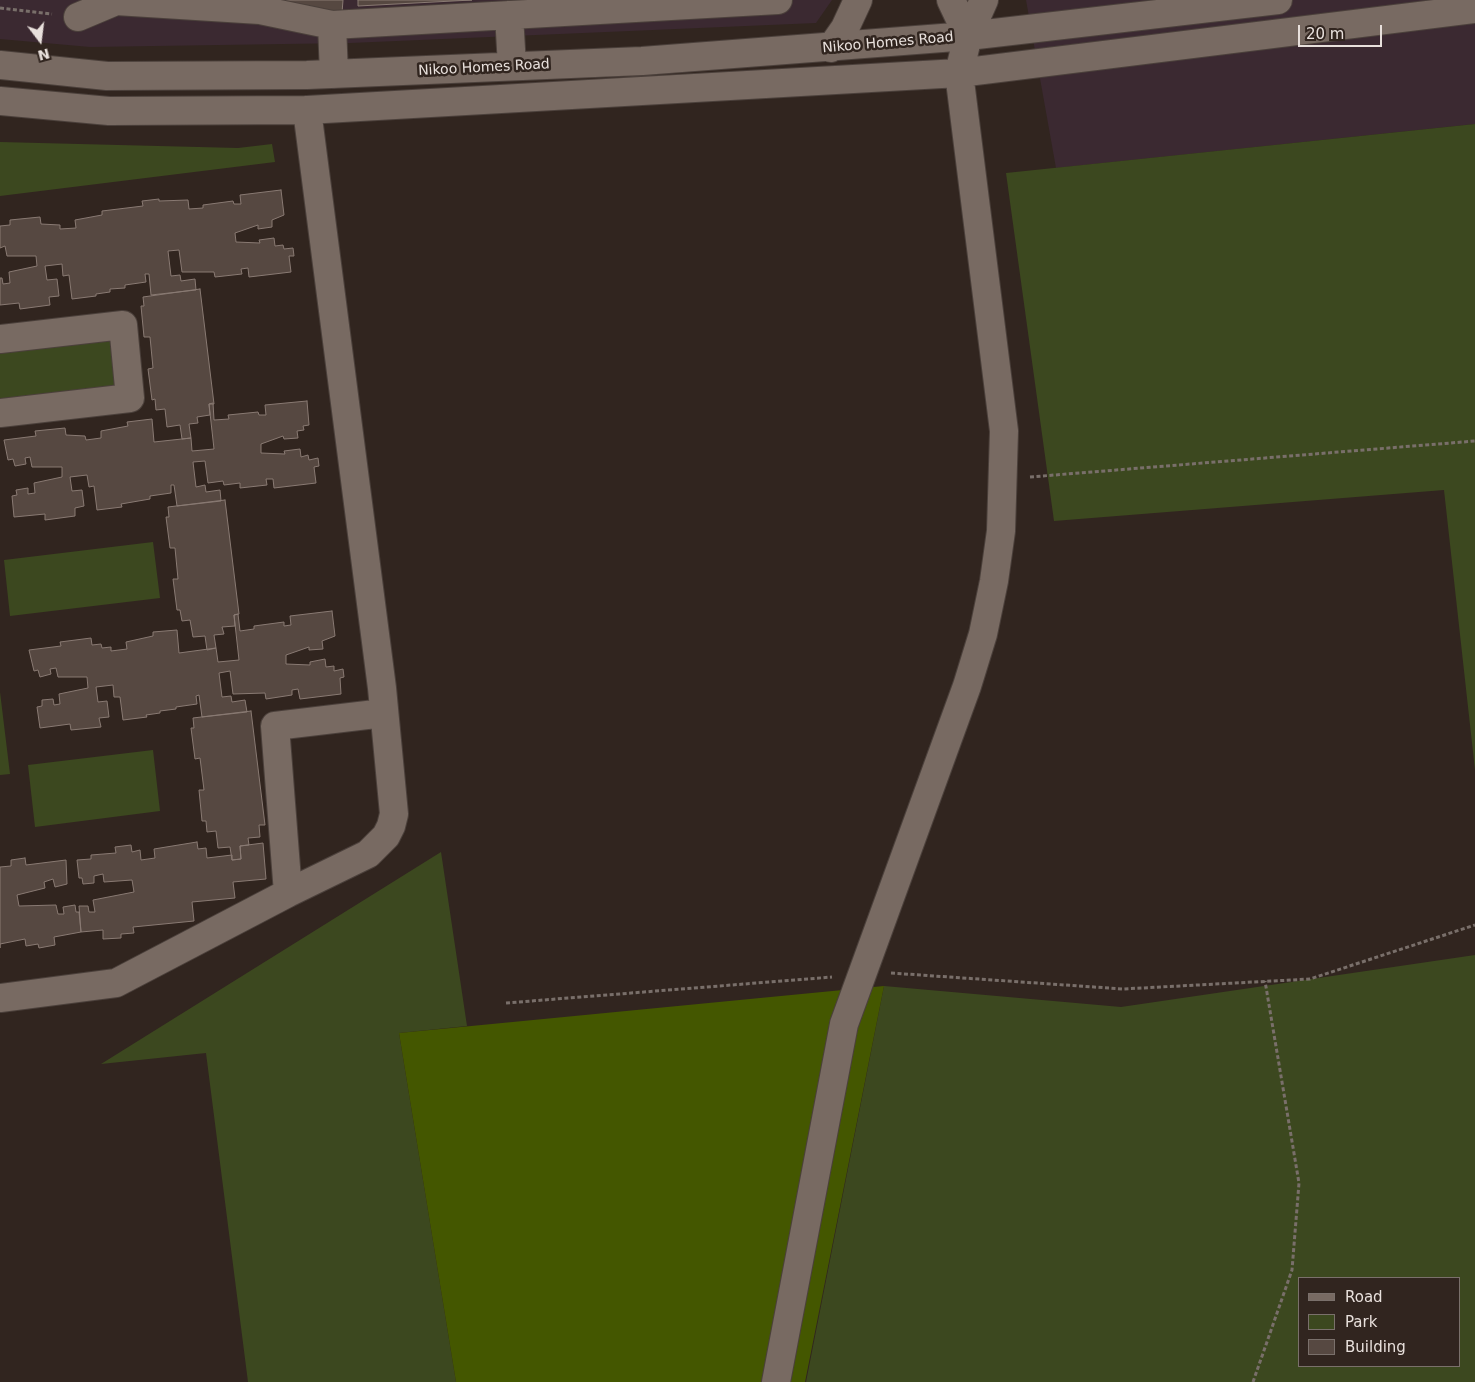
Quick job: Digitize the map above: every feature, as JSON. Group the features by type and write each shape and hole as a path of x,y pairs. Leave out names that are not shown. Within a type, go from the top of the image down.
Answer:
{"street":[{"path":"78,17 116,1 260,10 332,24 778,0"},
{"path":"831,48 845,28 858,0"},
{"name":"Nikoo Homes Road","path":"951,0 968,36"},
{"name":"Nikoo Homes Road","path":"968,36 984,0"},
{"path":"776,1382 844,1024 964,695 983,634 1000,539 1004,479 1004,431 959,73 968,36 1210,4 1278,0"},
{"path":"0,101 109,111 307,110 959,73 1475,9"},
{"path":"509,15 512,66"},
{"path":"332,24 334,74"},
{"name":"Nikoo Homes Road","path":"0,65 107,76 334,74 642,61 968,36"},
{"path":"484,68 484,101"},
{"path":"0,998 116,983 288,893 368,854 386,836 394,814 384,712 307,110"},
{"path":"0,339 123,325 130,398 0,413"},
{"path":"288,893 275,726 384,712"}],"path":[{"path":"0,8 78,17"},
{"path":"1004,479 1475,441"},
{"path":"882,974 901,972 1123,989 1310,979 1475,925"},
{"path":"506,1003 834,977"},
{"path":"1253,1382 1292,1270 1299,1183 1265,981"}],"shaded area":[{"path":"0,0 832,0 816,23 350,43 90,47 0,39"},
{"path":"1026,0 1475,0 1475,124 1056,168"}],"green space":[{"path":"1475,124 1475,770 1444,490 1054,521 1006,173"},
{"path":"0,142 238,148 272,144 275,162 0,196"},
{"path":"112,336 118,388 0,402 0,349"},
{"path":"153,542 160,598 10,616 4,560"},
{"path":"0,692 10,774 0,775"},
{"path":"153,750 160,811 35,827 28,765"},
{"path":"441,852 467,1026 399,1033 456,1382 248,1382 206,1053 101,1064"},
{"path":"1475,955 1475,1382 806,1382 884,986 1121,1007"},
{"path":"884,986 805,1382 456,1382 399,1033"}],"building":[{"path":"226,0 343,0 342,13"},
{"path":"358,0 472,0 358,6"},
{"path":"281,190 284,215 272,220 272,227 258,229 258,225 235,233 236,242 260,243 259,240 274,238 275,246 283,245 284,249 293,248 294,256 289,256 291,272 249,277 248,268 241,269 242,274 215,277 214,272 182,272 179,250 168,251 171,276 180,275 181,281 195,279 196,290 151,295 149,274 145,274 146,282 125,285 125,288 110,289 110,292 96,294 96,296 72,299 69,275 63,276 62,264 45,266 47,280 57,279 59,296 49,297 50,305 20,309 19,303 0,305 0,278 2,278 3,284 10,283 9,272 37,266 36,256 7,256 5,246 0,248 0,226 10,225 10,220 40,217 41,224 60,225 60,229 76,228 75,220 102,215 102,211 143,206 142,201 159,199 159,201 188,200 189,209 203,208 203,205 233,201 234,204 241,204 240,195"},
{"path":"200,289 214,404 209,404 210,415 197,417 198,423 189,424 191,438 182,439 180,425 167,427 165,409 156,410 155,399 152,400 148,369 153,368 150,337 144,337 141,306 144,306 143,297"},
{"path":"307,401 309,425 303,426 304,430 297,431 298,438 284,439 283,436 261,444 261,453 285,454 284,451 300,449 301,457 308,455 309,460 318,458 319,466 314,467 316,483 274,488 273,479 266,479 267,485 240,488 240,483 224,485 223,481 208,483 205,461 193,462 196,487 205,485 206,492 220,490 221,501 177,506 174,485 171,485 171,493 150,496 150,499 121,504 122,507 97,510 94,486 89,487 87,475 70,477 72,491 82,490 84,506 75,508 75,516 45,520 45,514 14,517 12,496 17,495 16,490 28,488 28,494 35,493 34,483 62,477 62,467 32,467 30,457 25,458 26,464 15,466 13,459 8,460 4,440 36,436 35,431 65,428 66,435 85,436 86,440 101,438 101,431 128,426 127,422 152,419 154,442 191,438 192,451 214,449 209,404 213,403 214,420 229,419 228,415 258,412 259,415 266,415 265,405"},
{"path":"225,500 239,614 234,615 235,626 222,627 224,634 214,635 216,648 207,650 205,636 193,637 190,620 182,621 180,610 177,610 173,579 178,579 175,548 170,548 166,517 169,517 168,507"},
{"path":"332,611 335,636 322,641 323,649 309,650 309,647 286,655 286,664 310,665 310,662 325,659 326,667 334,666 334,671 343,669 344,677 340,678 341,694 300,699 298,689 292,690 292,695 266,699 265,693 233,694 230,671 219,673 222,697 231,696 232,702 245,700 247,712 202,717 199,695 196,696 197,704 160,711 160,713 146,715 147,717 123,720 120,697 114,697 113,685 96,687 98,702 107,701 109,717 99,718 101,727 71,730 70,724 40,728 37,707 42,706 42,700 53,699 54,705 60,704 59,694 88,688 87,677 58,677 56,668 50,669 51,674 40,677 38,670 34,671 29,650 61,646 60,642 91,638 92,645 101,644 102,648 111,647 111,651 127,649 126,642 153,636 153,632 177,630 179,653 216,648 218,662 239,660 234,615 238,614 240,631 254,629 254,626 284,622 284,626 291,625 290,616"},
{"path":"251,711 265,825 259,825 260,837 248,838 249,845 240,846 241,859 232,860 230,847 218,848 216,831 207,832 206,821 202,821 199,790 204,790 200,758 195,759 191,728 194,728 193,718"},
{"path":"197,842 198,849 206,848 207,858 232,855 232,860 241,859 240,846 263,843 266,879 233,882 235,898 192,902 194,921 133,927 134,933 121,934 121,938 103,939 103,930 81,932 79,906 88,906 89,912 95,912 93,900 134,892 132,880 104,882 103,874 94,876 94,883 83,884 82,878 79,878 77,860 91,859 91,855 116,853 115,847 131,845 132,852 140,850 141,860 155,858 154,849"},
{"path":"25,858 26,865 66,860 67,884 55,887 53,879 44,882 45,888 17,895 19,906 56,905 58,914 64,914 63,907 75,905 76,912 79,912 81,932 54,937 55,945 39,948 38,944 26,946 25,939 0,944 0,867 11,866 11,860"}]}
